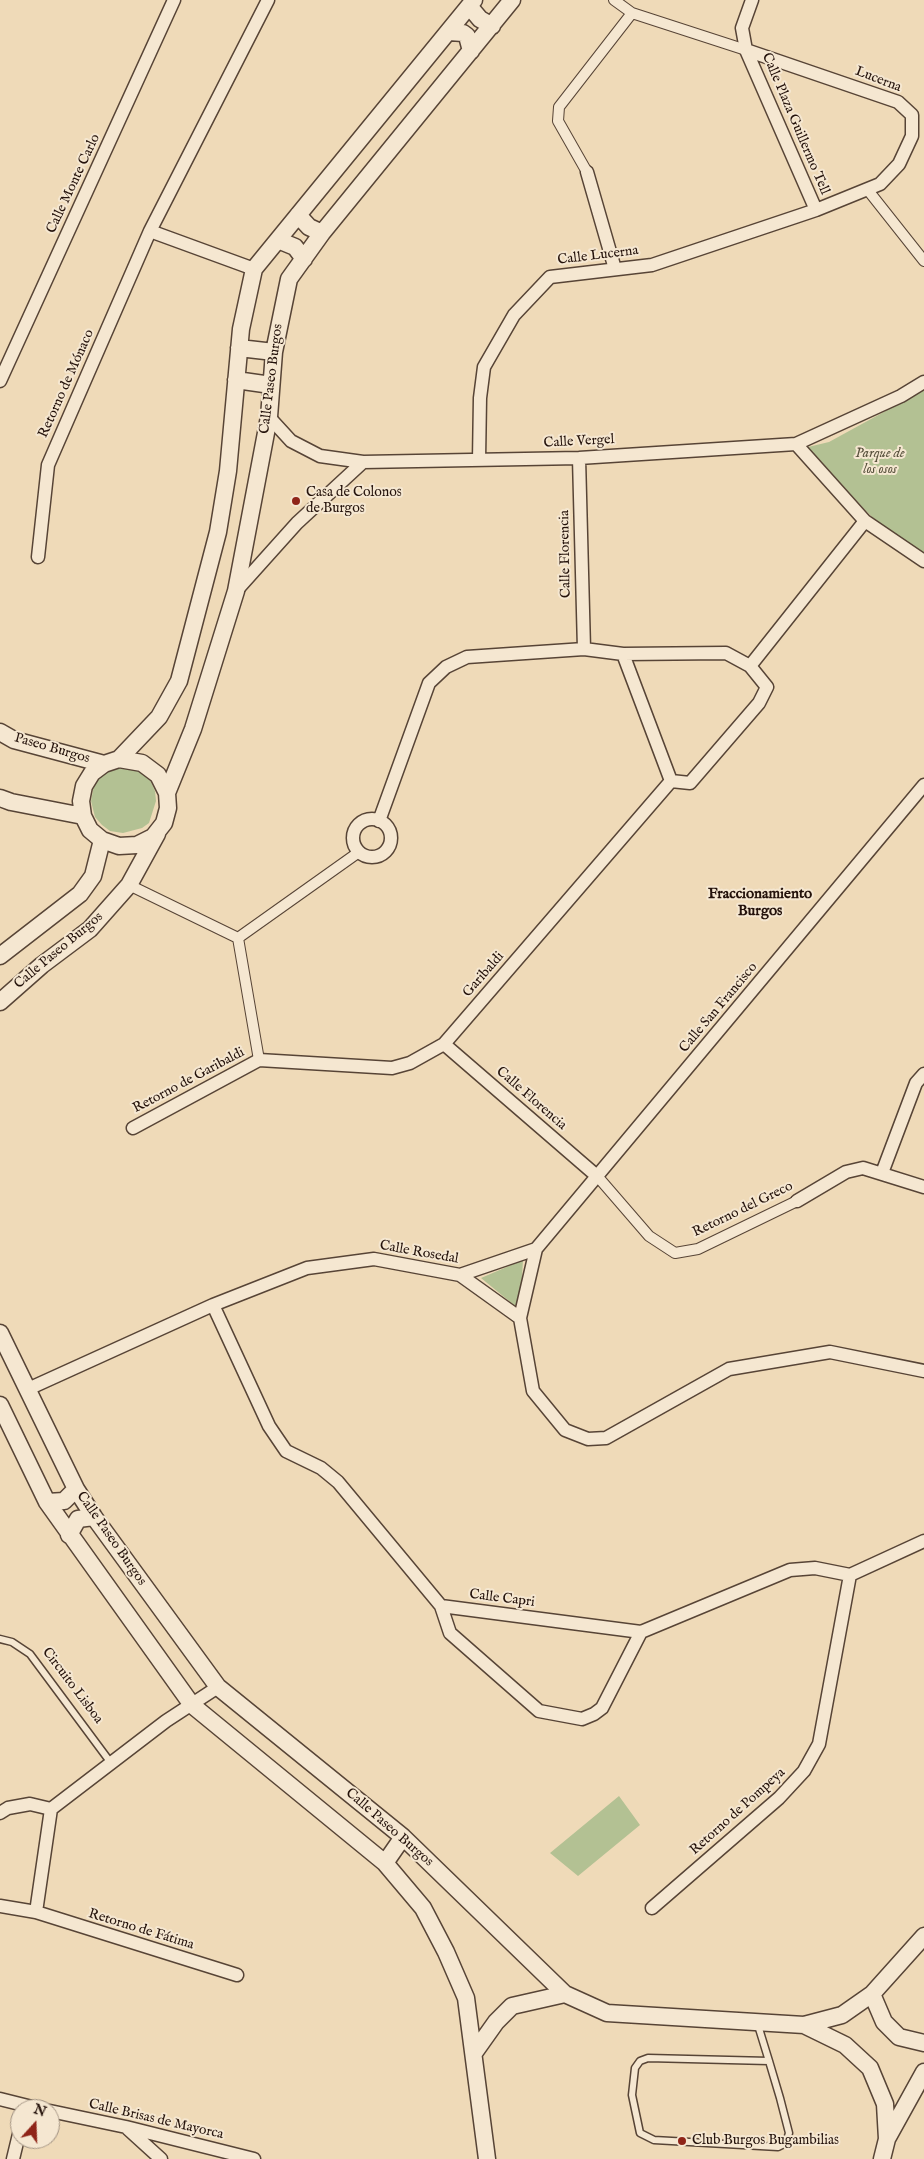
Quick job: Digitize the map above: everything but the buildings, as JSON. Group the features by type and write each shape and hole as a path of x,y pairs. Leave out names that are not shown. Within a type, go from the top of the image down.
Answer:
{"street":[{"name":"Calle Monte Carlo","path":"0,381 174,0"},
{"name":"Retorno de Mónaco","path":"38,556 48,465 150,230 268,0"},
{"name":"Calle Paseo Burgos","path":"167,793 193,728 236,591 269,417 274,352 290,279 322,233 512,0"},
{"path":"614,0 632,13 746,50 742,28 752,0"},
{"path":"112,762 142,763 158,775 167,793 168,808 164,823 153,837 137,845 119,846 102,840 90,830 83,816 81,801 84,786 92,773 112,762 159,716 179,682 218,532 228,471 239,348 254,269 472,3 480,19 492,26"},
{"path":"615,269 587,172 558,122 559,107 632,13"},
{"path":"448,32 463,33 467,36 471,51"},
{"name":"Lucerna","path":"746,50 898,102 912,115 912,136 899,164 880,184 816,210"},
{"name":"Calle Plaza Guillermo Tell","path":"746,50 816,210"},
{"path":"866,189 924,261"},
{"name":"Calle Lucerna","path":"479,460 480,398 484,367 514,315 550,277 652,265 816,210"},
{"path":"298,215 309,227 322,233"},
{"path":"150,230 254,269"},
{"path":"278,240 294,247 304,258"},
{"path":"239,348 274,352"},
{"path":"236,380 271,385"},
{"path":"924,382 902,396 796,444 865,521 924,561"},
{"name":"Calle Vergel","path":"269,417 292,441 320,456 363,462 579,458 796,444"},
{"name":"Calle Florencia","path":"579,458 584,650"},
{"path":"236,591 297,523 363,462"},
{"path":"750,666 865,521"},
{"path":"379,821 430,683 446,667 467,657 584,650 623,654 726,653 750,666 767,687 760,703 690,783 671,781 623,654"},
{"name":"Paseo Burgos","path":"0,732 14,740 112,762"},
{"name":"Garibaldi","path":"259,1060 392,1068 410,1063 444,1044 671,781"},
{"name":"Calle San Francisco","path":"520,1318 536,1249 924,785"},
{"path":"0,798 11,802 83,816"},
{"path":"366,820 379,821 385,824 391,836 388,849 377,857 364,856 358,852 352,840 356,828 366,820"},
{"name":"Calle Paseo Burgos","path":"0,1002 42,965 90,929 129,885 164,823"},
{"path":"0,956 80,894 93,876 102,840"},
{"path":"238,938 358,852"},
{"path":"129,885 238,938"},
{"path":"238,938 259,1060"},
{"name":"Calle Florencia","path":"444,1044 598,1177"},
{"name":"Retorno de Garibaldi","path":"132,1128 259,1060"},
{"path":"882,1173 916,1083 924,1074"},
{"name":"Retorno del Greco","path":"598,1177 649,1236 675,1253 698,1249 797,1202 846,1172 863,1168 924,1187"},
{"path":"460,1275 536,1249"},
{"name":"Calle Rosedal","path":"28,1389 214,1305 307,1268 374,1258 460,1275 520,1318"},
{"path":"214,1305 269,1426 286,1451 321,1468 338,1482 441,1606 450,1633 539,1711 582,1719 602,1708 641,1632"},
{"path":"520,1318 533,1391 565,1430 588,1439 606,1438 729,1369 830,1352 924,1371"},
{"name":"Calle Paseo Burgos","path":"0,1333 76,1489 94,1517 218,1687 403,1837 565,1994 607,2013 804,2025 842,2015 872,1994 924,1936"},
{"name":"Calle Paseo Burgos","path":"0,1405 48,1502 69,1535 192,1705 385,1863 423,1908 446,1952 466,1998 487,2159"},
{"path":"48,1502 64,1501 76,1489"},
{"path":"69,1535 78,1519 94,1517"},
{"path":"850,1575 924,1540"},
{"name":"Calle Capri","path":"441,1606 641,1632 790,1570 815,1568 850,1575"},
{"name":"Retorno de Pompeya","path":"652,1908 779,1798 804,1771 820,1744 850,1575"},
{"path":"0,1906 36,1912 51,1809 111,1763 218,1687"},
{"path":"0,1813 8,1808 30,1804 51,1809"},
{"path":"385,1863 403,1837"},
{"name":"Retorno de Fátima","path":"36,1912 237,1976"},
{"path":"474,2053 496,2022 512,2006 565,1994"},
{"path":"872,1994 884,2022 899,2037 924,2044"},
{"path":"804,2025 845,2045 870,2068 885,2104 887,2139"},
{"path":"882,2159 887,2139 924,2072"},
{"name":"Calle Brisas de Mayorca","path":"60,2113 126,2127 254,2159"},
{"path":"126,2127 161,2159"}],"lane":[{"name":"Circuito Lisboa","path":"0,1639 12,1642 30,1654 111,1763"},
{"path":"757,2022 769,2061 789,2133 786,2142 778,2147 654,2140 640,2133 632,2095 635,2068 640,2061 648,2058 769,2061"}],"green space":[{"name":"Parque de los osos","path":"924,390 924,559 903,547 865,510 808,447 829,442"},
{"path":"122,765 133,766 150,780 155,791 156,801 149,823 142,828 123,833 110,831 102,825 95,817 91,801 94,785 104,772"},
{"path":"523,1260 520,1310 481,1278"},
{"path":"619,1796 640,1825 578,1876 550,1853"}],"place":[{"name":"Casa de Colonos de Burgos","path":"296,501"},
{"name":"Club Burgos Bugambilias","path":"682,2141"}],"district":[{"name":"Fraccionamiento Burgos","path":"760,904"}]}
